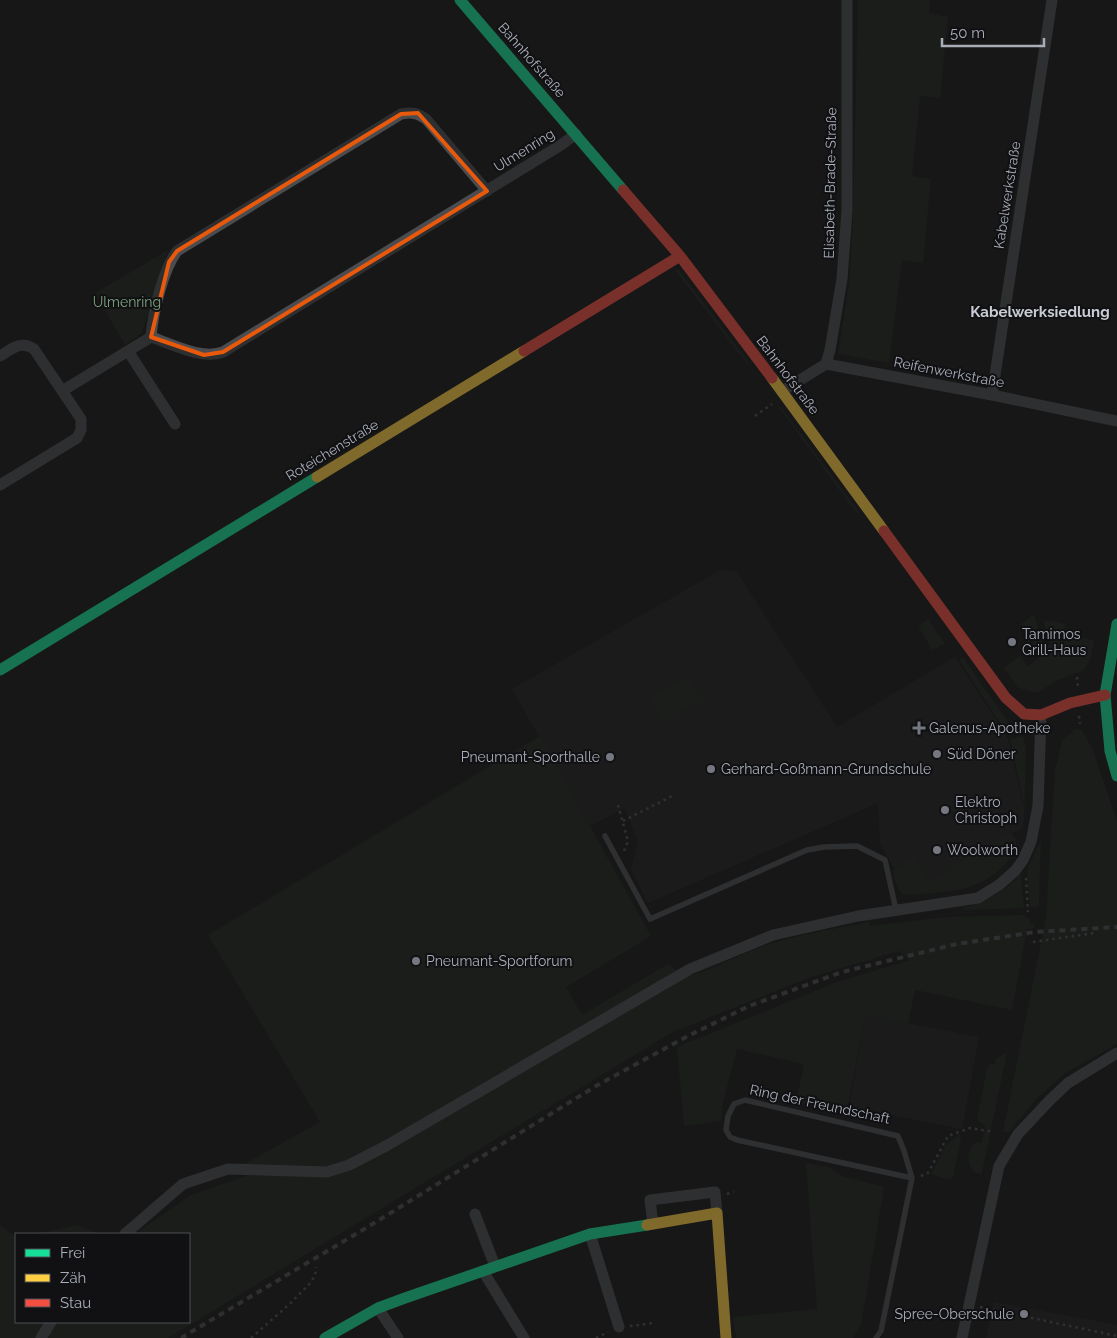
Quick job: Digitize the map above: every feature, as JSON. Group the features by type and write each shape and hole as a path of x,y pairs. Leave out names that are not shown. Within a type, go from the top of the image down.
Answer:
{"street":[{"name":"Bahnhofstraße","path":"460,0 680,256 782,391 1006,698 1024,714 1041,716"},
{"name":"Elisabeth-Brade-Straße","path":"826,364 842,279 847,210 847,0"},
{"name":"Kabelwerkstraße","path":"992,394 1052,0"},
{"name":"Ulmenring","path":"487,191 426,119 418,113 401,114 177,251 169,262 153,321 151,337 204,354 214,355 223,352 487,191 562,145 576,134"},
{"name":"Roteichenstraße","path":"0,670 680,256"},
{"path":"62,392 151,337"},
{"path":"0,356 20,344 29,345 34,349 81,419 81,430 77,438 0,485"},
{"path":"128,351 174,424"},
{"path":"782,391 826,364"},
{"name":"Reifenwerkstraße","path":"826,364 992,394 1117,421"},
{"path":"1117,624 1111,695 1110,751 1117,776"},
{"path":"126,1233 183,1184 228,1169 327,1172 349,1165 386,1146 690,968 773,935 858,916 978,898 999,885 1015,871 1023,860 1031,842 1038,806 1041,716 1070,703 1111,695"},
{"path":"962,1338 999,1166 1018,1134 1068,1082 1117,1054"},
{"path":"653,1224 650,1200 715,1192 726,1338"},
{"path":"325,1338 378,1308 590,1234 717,1213"},
{"path":"475,1214 495,1266"},
{"path":"590,1234 619,1327"},
{"path":"484,1270 524,1338"},
{"path":"378,1308 398,1338"},
{"path":"40,1338 50,1323"}],"lane":[{"path":"606,836 650,919 807,850 824,847 857,846 885,860 896,910"},
{"name":"Ring der Freundschaft","path":"876,1338 881,1330 912,1178 898,1136 745,1100 734,1104 728,1116 726,1130 730,1137 737,1140 912,1178"}],"path":[{"path":"754,416 773,404 782,391"},
{"path":"623,821 672,796"},
{"path":"618,805 628,840 620,864"},
{"path":"1025,872 1028,912"},
{"path":"1033,942 1095,934"},
{"path":"912,1178 928,1173 948,1136 970,1128 994,1132"},
{"path":"251,1338 313,1281 316,1267"},
{"path":"968,1305 1117,1336"}],"highlighted area":[{"path":"418,113 487,191 223,352 204,355 151,337 169,262 177,251 401,114"}],"shaded area":[{"name":"Gerhard-Goßmann-Grundschule","path":"721,570 736,571 837,727 955,657 1008,739 1024,808 1023,827 910,895 880,844 878,803 648,903 631,869 638,841 625,808 590,826 512,689"},
{"path":"866,1015 979,1037 962,1129 849,1107"},
{"name":"Spree-Oberschule","path":"994,1302 1117,1325 1117,1338 986,1338"}],"green space":[{"path":"858,0 930,0 929,13 948,17 940,98 920,96 912,176 931,179 923,263 902,260 889,363 838,354 850,277"},
{"name":"Ulmenring","path":"168,250 142,333 125,345 95,293"},
{"path":"675,270 679,270 748,364 744,360"},
{"path":"778,406 781,407 859,512 857,514"},
{"path":"1034,614 1044,647 1051,645 1043,620 1065,624 1064,635 1094,640 1090,660 1084,670 1054,682 1038,693 1018,688 1003,668 1020,656 1028,666 1039,658 1030,646 1034,643 1021,624"},
{"path":"928,619 945,644 932,650 918,626"},
{"path":"963,657 1015,732 1007,734 959,660"},
{"path":"687,678 700,701 662,722 649,698"},
{"path":"1075,729 1082,730 1093,750 1117,821 1117,1044 1067,1072 1038,1097 1009,1132 1003,1132 1046,918 1055,770 1062,741"},
{"path":"540,736 651,936 566,987 582,1015 668,964 685,977 776,942 801,935 865,923 868,919 870,926 946,917 1024,915 1030,920 1030,924 1034,924 1034,928 1027,929 1012,1010 915,990 908,1023 866,1015 846,1114 796,1102 804,1064 737,1049 722,1106 721,1121 684,1126 677,1047 837,982 910,960 899,951 811,977 673,1032 168,1338 0,1338 0,1225 15,1236 15,1323 190,1323 190,1233 136,1233 191,1195 254,1173 244,1164 320,1122 208,935"},
{"path":"1023,736 1026,747 1024,822 1018,813 1024,804 1010,739"},
{"path":"1009,833 1016,838 1016,846 1013,853 1004,865 984,881 947,892 908,895 901,892 897,886 893,870 915,857 928,882"},
{"path":"1041,839 1039,905 1030,907 1027,870"},
{"path":"1021,874 1024,908 964,910 963,908 980,903 1002,891"},
{"path":"1007,1052 982,1173 976,1173 970,1166 969,1155 972,1145 976,1142 981,1143 986,1127 977,1120 987,1068 990,1064 995,1064 996,1059"},
{"path":"959,1134 961,1139 953,1178 944,1179 931,1174 945,1146"},
{"path":"806,1163 828,1167 842,1176 884,1187 861,1325 853,1338 736,1338 733,1317 817,1309"},
{"path":"78,1225 97,1233 41,1233"}],"railway":[{"path":"181,1338 371,1225 596,1086 688,1036 749,1006 842,972 957,944 1035,932 1117,927"}],"traffic: fast":[{"path":"460,0 623,190"},
{"path":"0,670 317,477"},
{"path":"1117,624 1105,695 1110,751 1117,776"},
{"path":"325,1338 378,1308 405,1298 590,1234 647,1225"}],"traffic: slow":[{"path":"317,477 524,351"},
{"path":"772,378 884,531"},
{"path":"647,1225 717,1213 726,1338"}],"traffic: jam":[{"path":"623,190 680,256 772,378"},
{"path":"524,351 680,256"},
{"path":"884,531 1006,698 1024,714 1041,715 1070,703 1105,695"}],"place":[{"name":"Tamimos Grill-Haus","path":"1012,642"},
{"name":"Galenus-Apotheke","path":"919,728"},
{"name":"Süd Döner","path":"937,754"},
{"name":"Pneumant-Sporthalle","path":"610,757"},
{"name":"Gerhard-Goßmann-Grundschule","path":"711,769"},
{"name":"Elektro Christoph","path":"945,810"},
{"name":"Woolworth","path":"937,850"},
{"name":"Pneumant-Sportforum","path":"416,961"},
{"name":"Spree-Oberschule","path":"1024,1314"}],"district":[{"name":"Kabelwerksiedlung","path":"1040,312"}]}
